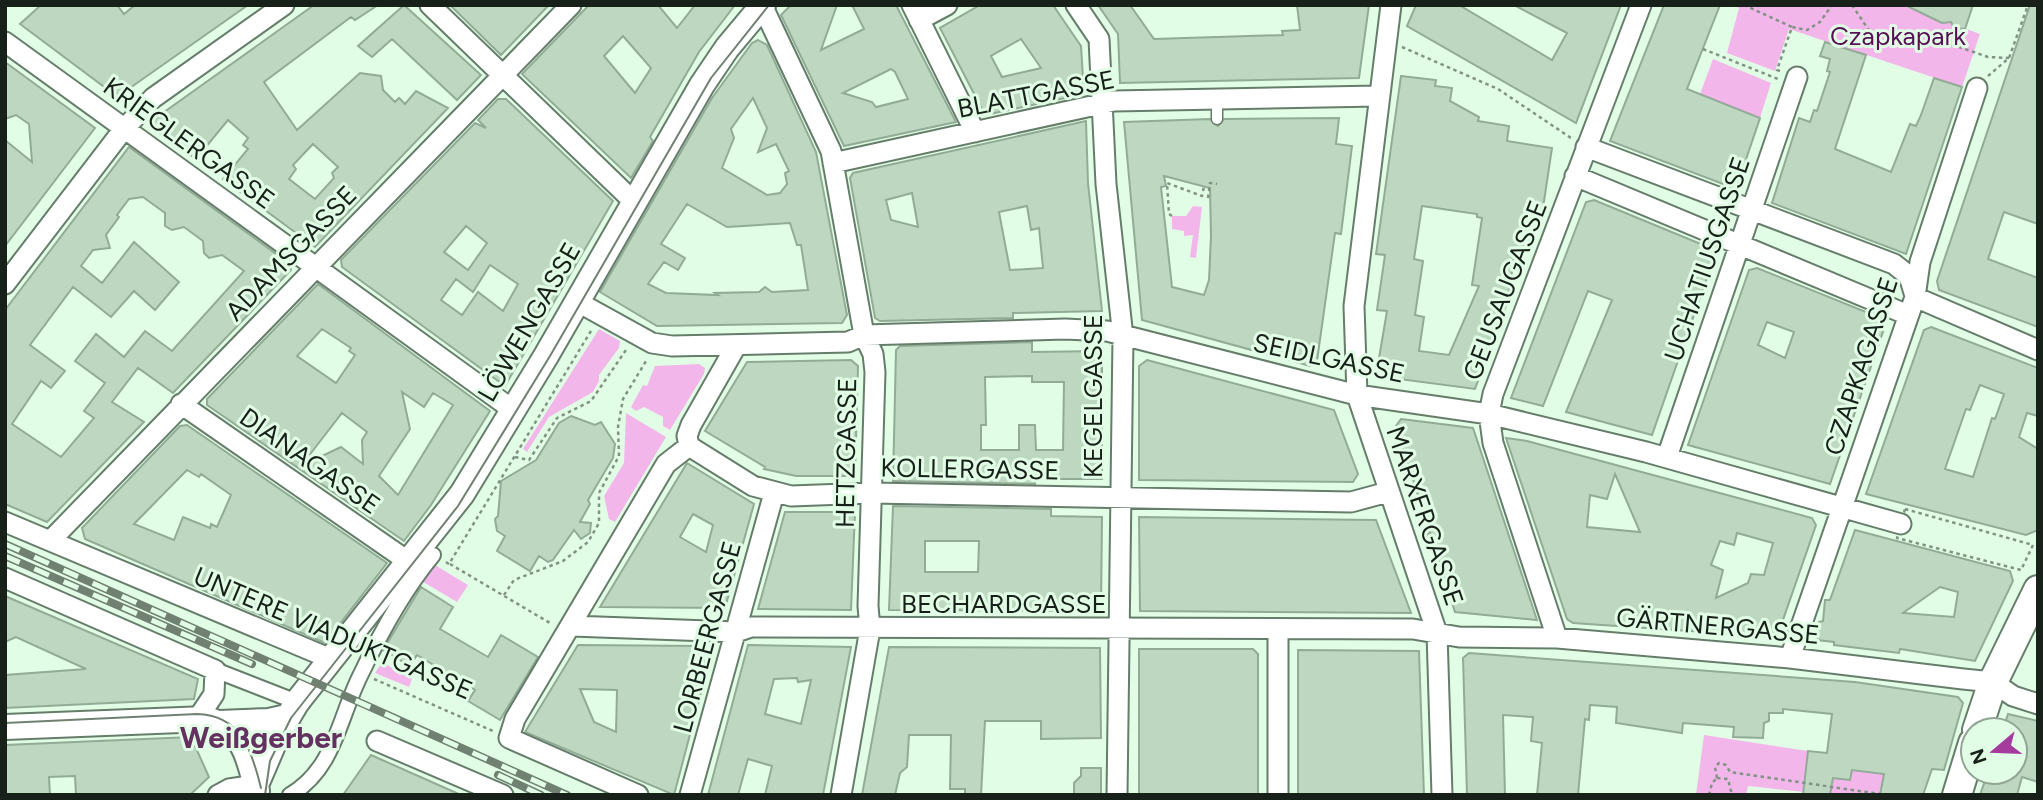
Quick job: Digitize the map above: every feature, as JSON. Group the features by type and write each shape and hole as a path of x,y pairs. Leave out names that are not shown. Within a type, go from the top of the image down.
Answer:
{"main road":[{"path":"1982,716 1993,682 2038,590"}],"street":[{"path":"5,284 123,130 153,98 284,5"},
{"path":"430,5 633,201"},
{"name":"ADAMSGASSE","path":"51,540 571,5"},
{"name":"HETZGASSE","path":"763,5 831,151 864,335 873,354 875,372 868,606 870,629 841,795"},
{"name":"LÖWENGASSE","path":"257,790 297,708 331,659 446,518 513,410 702,85 727,48 763,5"},
{"path":"947,5 916,13 975,132"},
{"name":"KEGELGASSE","path":"1076,5 1099,39 1106,184 1123,338 1117,630 1117,795"},
{"name":"MARXERGASSE","path":"1391,5 1384,44 1354,306 1357,395 1437,633 1441,795"},
{"name":"GEUSAUGASSE","path":"1557,638 1493,443 1489,414 1493,394 1641,5"},
{"name":"KRIEGLERGASSE","path":"5,42 513,410"},
{"name":"UCHATIUSGASSE","path":"1667,457 1797,77"},
{"name":"CZAPKAGASSE","path":"1790,658 1911,306 1920,262 1977,88"},
{"name":"BLATTGASSE","path":"833,163 1114,102 1378,96"},
{"path":"1586,148 1894,264 1909,276 1911,306"},
{"path":"1575,176 1739,247 2038,350"},
{"name":"SEIDLGASSE","path":"576,300 660,346 848,342 864,335 1065,329 1107,331 1123,338 1357,395 1489,414 1667,457 1901,524"},
{"path":"638,795 509,738 515,719 564,626 666,464 689,446 687,436 691,425 736,346"},
{"name":"DIANAGASSE","path":"181,404 409,562"},
{"name":"KOLLERGASSE","path":"689,446 753,486 791,496 872,493 1351,502 1388,492"},
{"name":"LORBEERGASSE","path":"691,795 774,493"},
{"name":"UNTERE VIADUKTGASSE","path":"5,522 331,659"},
{"path":"290,795 307,785 324,765 343,713 375,646 412,580 433,555"},
{"path":"5,578 297,708"},
{"name":"BECHARDGASSE","path":"564,626 736,632 751,627 1413,629 1437,633"},
{"path":"1278,629 1278,795"},
{"name":"GÄRTNERGASSE","path":"1437,633 1459,637 1557,638 1790,658 1993,682"},
{"path":"209,721 215,670"},
{"path":"1993,682 2013,696 2038,704"},
{"path":"5,726 269,722 297,708"},
{"path":"209,721 243,743 257,790"},
{"path":"377,741 490,792"},
{"path":"218,795 241,786 257,790"}],"lane":[{"path":"1217,99 1217,119"}],"path":[{"path":"1744,5 1793,27 1807,30 1819,22 1832,5"},
{"path":"1852,5 1870,32 1924,46 1936,39 1987,57 2009,58"},
{"path":"1977,88 2009,58 2028,5"},
{"path":"1793,27 1777,70 1797,77"},
{"path":"1384,44 1413,49 1498,89 1586,148"},
{"path":"1703,49 1773,77"},
{"path":"1172,216 1169,214 1167,183 1202,196 1204,186"},
{"path":"1208,198 1210,183 1217,184"},
{"path":"449,564 594,327"},
{"path":"515,457 529,460 557,418 591,401 630,343"},
{"path":"504,595 514,580 563,561 588,542 599,523 599,494 619,456 618,427 622,399 649,355"},
{"path":"1905,509 2033,545 2021,570 1897,538 1901,524 1905,509"},
{"path":"433,555 564,626"},
{"name":"UNTERE VIADUKTGASSE","path":"361,673 509,738"},
{"path":"1717,778 1715,767 1719,763 1726,765 1730,772"},
{"path":"1724,778 1730,772"},
{"path":"1730,772 1880,794"},
{"path":"1709,795 1712,783 1717,778 1728,779 1732,795"}],"green space":[{"name":"Czapkapark","path":"1733,5 1900,5 1980,34 1962,87 1789,29 1775,71 1727,53 1739,8"},
{"path":"1713,59 1771,83 1760,118 1700,94"},
{"path":"1193,206 1202,207 1196,258 1190,257 1193,235 1184,236 1184,231 1172,229 1172,216 1186,216"},
{"path":"599,329 620,341 619,348 599,375 593,392 549,417 527,452 523,449"},
{"path":"699,364 705,368 704,374 670,430 663,426 663,417 644,407 636,411 631,407 643,385 647,386 655,366"},
{"path":"626,413 666,437 615,522 609,519 604,496 624,463"},
{"path":"430,562 468,585 457,602 420,580"},
{"path":"382,662 412,679 409,687 375,673"},
{"path":"1704,735 1808,751 1806,774 1850,780 1852,770 1884,774 1880,795 1833,795 1748,786 1746,795 1696,795"}],"building":[{"path":"41,5 117,5 124,14 135,5 248,5 120,95 111,92 20,24"},
{"path":"314,5 378,5 355,20 351,17 264,82 297,130 360,73 381,76 383,90 395,102 399,98 405,104 416,91 448,108 315,247 223,179 248,149 243,145 248,138 228,120 196,159 153,128 153,120","holes":["313,144 338,167 332,173 334,178 315,199 289,179 296,169 293,165"]},
{"path":"404,5 481,75 457,100 392,39 372,57 358,46"},
{"path":"450,5 549,5 501,55"},
{"path":"589,5 658,5 677,28 695,5 735,5 699,52 650,137 653,141 631,178 522,74","holes":["623,36 651,68 635,93 604,56"]},
{"path":"791,5 837,5 821,50 864,29 852,5 896,5 956,122 844,146 781,15","holes":["891,69 908,99 876,107 872,102 843,93"]},
{"path":"980,5 1053,5 1081,46 1084,94 985,115 940,28","holes":["1021,39 1041,68 1002,77 991,56"]},
{"path":"1098,5 1130,5 1154,39 1283,35 1282,31 1300,30 1297,5 1369,5 1359,78 1120,83 1118,34"},
{"path":"1416,5 1459,5 1552,60 1567,33 1514,5 1621,5 1576,123 1407,26"},
{"path":"1664,5 1720,5 1687,89 1760,118 1736,189 1610,141"},
{"path":"1905,5 1973,5 1965,29 1954,28 1951,22 1942,23"},
{"path":"2030,5 2038,5 2038,224 2004,212 1988,259 2038,278 2038,327 1939,290 1937,281"},
{"path":"758,40 767,45 816,152 847,315 842,323 657,326 600,292 712,98 752,43","holes":["753,98 767,128 758,152 776,144 789,171 785,173 787,184 780,193 767,195 722,168 734,138 731,129","687,204 727,227 790,223 797,245 801,245 808,290 772,292 765,287 759,292 715,293 718,295 666,293 648,284 664,262 678,270 685,258 661,244"]},
{"path":"1825,42 1866,55 1835,149 1891,172 1910,124 1916,126 1934,78 1962,87 1906,254 1772,203 1799,118 1810,122 1814,110 1817,111 1830,72 1827,71 1830,59 1820,56"},
{"path":"5,62 95,128 5,246 5,140 32,162 29,124 16,115 5,119"},
{"path":"1401,76 1436,80 1435,86 1452,88 1450,101 1479,117 1478,121 1509,126 1507,141 1552,148 1543,208 1527,251 1515,250 1508,300 1475,389 1376,376 1387,311 1377,310 1385,255 1376,254","holes":["1422,206 1477,214 1477,217 1482,218 1472,285 1479,286 1449,355 1419,351 1424,317 1415,315 1423,261 1414,259"]},
{"path":"498,99 506,99 613,201 505,386 342,267 341,260 475,123 486,128 478,120","holes":["466,226 487,243 468,270 444,252","490,265 518,284 503,311 478,292 462,315 441,300 456,279 473,292"]},
{"path":"1339,118 1336,144 1352,146 1341,234 1335,233 1317,361 1310,366 1142,320 1124,122 1210,119 1218,126 1224,119","holes":["1164,176 1210,188 1209,280 1204,295 1172,287 1161,187 1166,186"]},
{"path":"1086,121 1088,183 1102,311 1013,313 1013,318 880,321 875,318 850,178 853,173","holes":["912,193 918,227 891,220 886,200","1027,206 1031,230 1039,228 1043,268 1010,270 999,212"]},
{"path":"129,147 290,264 291,270 173,393 138,368 112,402 144,422 47,522 5,504 5,310","holes":["143,197 165,213 165,226 172,230 184,227 203,241 204,253 209,258 222,255 244,271 172,351 145,331 124,357 96,334 75,361 105,383 84,411 94,418 61,457 12,424 41,381 51,388 65,371 30,345 73,287 111,317 134,291 155,310 179,282 134,242 102,283 81,266 93,250 110,248 106,235 129,199"]},
{"path":"1594,200 1713,249 1715,255 1652,435 1566,412 1612,300 1588,291 1543,406 1511,398 1586,202"},
{"path":"1757,268 1881,318 1885,326 1830,484 1688,445 1749,270","holes":["1767,322 1794,332 1785,358 1758,345"]},
{"path":"318,284 490,411 431,505 404,541 207,405 207,399","holes":["322,329 351,348 349,351 355,355 336,383 297,356","402,392 424,407 433,393 453,405 398,495 379,476 410,429","342,413 367,432 362,440 363,464 341,447 301,466"]},
{"path":"1931,327 2038,368 2038,416 2027,413 2019,437 2038,449 2038,530 2026,535 1866,494 1924,330","holes":["1980,385 2004,394 1995,419 1992,418 1973,477 1945,469 1966,409 1970,410"]},
{"path":"1032,342 1032,352 1102,351 1102,479 1035,479 1035,484 893,481 896,350 900,346","holes":["1032,376 1032,382 1064,382 1063,450 1036,450 1035,425 1019,425 1019,450 981,450 981,425 986,425 985,377"]},
{"path":"851,360 858,366 855,476 796,476 764,469 765,467 705,431 747,362"},
{"path":"1147,360 1334,410 1358,474 1353,482 1139,480 1139,366"},
{"path":"571,416 595,425 601,422 615,444 613,458 588,500 590,504 580,522 591,523 590,533 581,539 574,530 553,560 548,562 539,556 530,571 497,551 505,536 497,531 495,519 498,516 501,481 536,460 559,423"},
{"path":"1401,419 1473,428 1537,620 1455,612 1440,565 1437,566 1427,534 1430,533 1396,426"},
{"path":"187,425 387,563 325,643 85,539 82,528 180,426","holes":["187,470 199,477 201,474 231,495 217,527 211,524 210,528 183,517 174,540 134,524"]},
{"path":"1506,438 1527,441 1812,518 1816,525 1777,637 1573,623 1567,619","holes":["1615,474 1640,532 1587,527 1590,495 1607,499","1737,533 1773,543 1764,575 1751,574 1748,583 1716,598 1723,570 1711,565 1720,541 1734,545"]},
{"path":"687,463 754,504 725,608 600,607","holes":["693,514 713,525 706,552 680,537"]},
{"path":"893,506 1051,509 1051,516 1102,517 1101,611 889,610","holes":["925,541 979,541 978,572 925,572"]},
{"path":"785,512 855,512 851,610 758,609"},
{"path":"1139,517 1376,520 1411,613 1140,611"},
{"path":"1855,530 2010,571 2013,581 1975,661 1900,649 1899,653 1834,645 1834,642 1817,640 1819,622 1823,621 1825,600 1830,600","holes":["1940,587 1958,592 1954,617 1903,613"]},
{"path":"421,587 453,607 440,629 488,657 501,635 538,657 500,720 468,701 475,690 417,655 410,666 383,650"},
{"path":"5,596 198,679 194,699 5,708 5,675 86,669 16,637 5,642"},
{"path":"578,645 703,646 705,678 674,795 525,732","holes":["580,689 617,690 616,732 594,722"]},
{"path":"748,645 851,647 823,795 765,795 772,766 748,759 738,795 708,795","holes":["797,678 798,682 811,680 801,724 765,714 774,679"]},
{"path":"889,647 1100,648 1101,738 1041,739 1041,721 985,721 981,795 965,795 965,789 950,789 951,735 909,735 907,767 900,773 895,795 862,795"},
{"path":"1139,649 1253,649 1258,654 1258,795 1139,795"},
{"path":"1298,650 1419,651 1424,795 1298,795"},
{"path":"1469,653 1855,682 1958,697 1963,703 1944,770 1932,769 1923,795 1880,795 1884,774 1852,770 1850,780 1833,778 1830,795 1803,795 1808,751 1827,753 1832,714 1783,709 1783,713 1769,713 1769,721 1764,723 1763,738 1733,737 1734,727 1683,723 1682,733 1616,723 1617,707 1590,705 1589,720 1585,719 1578,795 1537,795 1542,743 1531,741 1533,717 1503,715 1505,795 1467,795 1463,658"},
{"path":"2029,719 2038,721 2038,782 2029,779"},
{"path":"191,737 209,777 190,795 76,795 75,776 49,777 50,795 5,795 5,745"},
{"path":"371,755 461,795 343,795"},
{"path":"1081,768 1101,768 1101,795 1074,795 1074,783 1081,776"},
{"path":"1983,786 2020,786 2017,795 1980,795"}],"tram line":[{"path":"265,795 270,761 291,718 458,506 550,356 711,78 769,5"},
{"path":"5,723 197,714 212,716 234,728 242,738 253,761 261,788"}],"railway":[{"path":"5,544 567,795"},
{"path":"5,556 252,664"},
{"path":"498,775 541,795"}],"district":[{"name":"Weißgerber","path":"261,738"}]}
